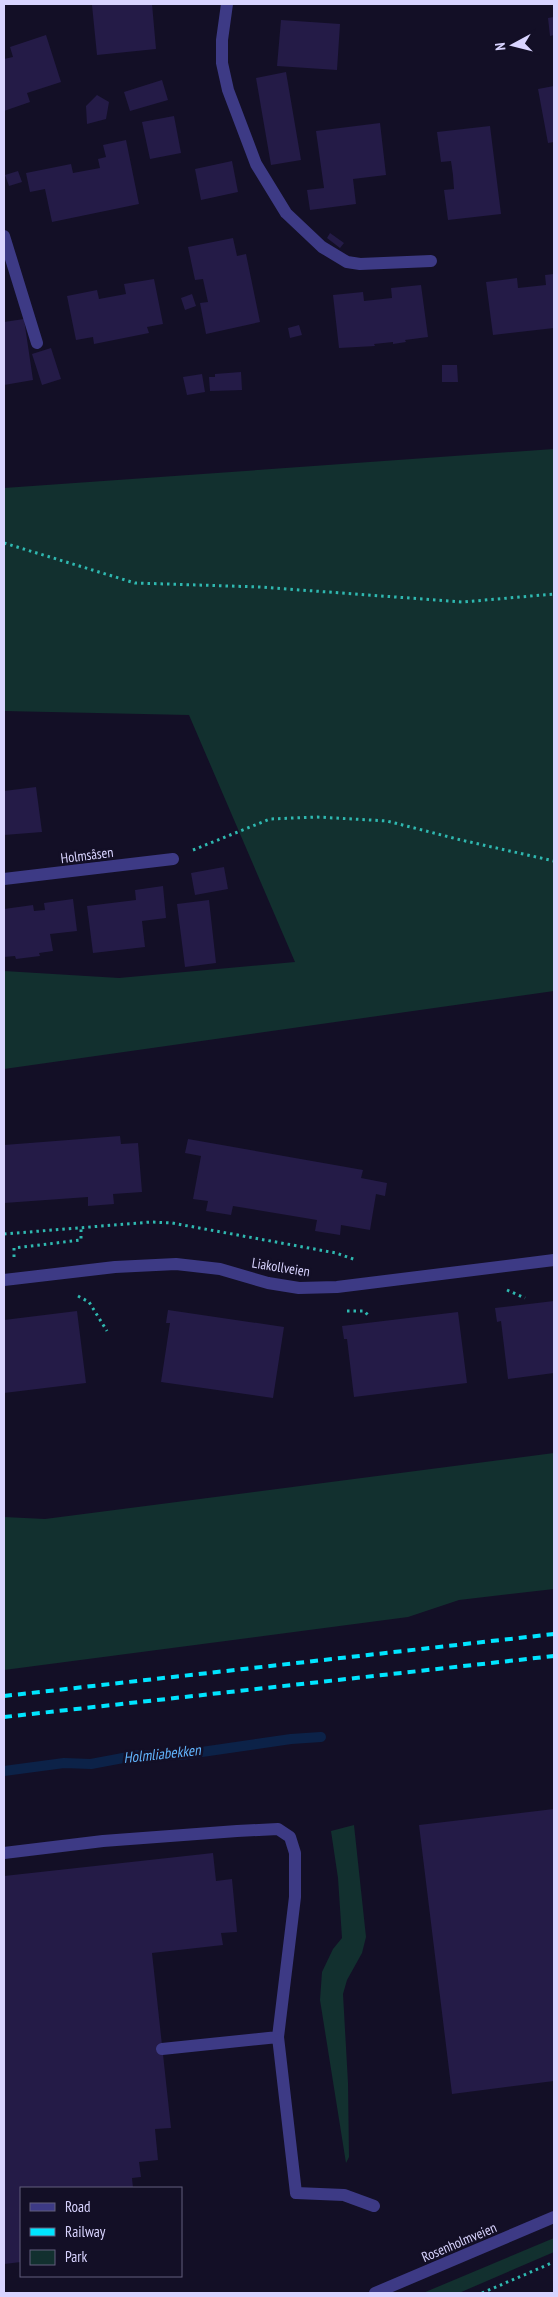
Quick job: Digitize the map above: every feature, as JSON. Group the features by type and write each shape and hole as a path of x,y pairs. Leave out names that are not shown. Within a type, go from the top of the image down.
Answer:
{"street":[{"path":"227,4 222,40 222,63 228,90 256,164 286,212 322,247 348,262 360,264 431,261"},
{"path":"4,236 37,342"},
{"name":"Holmsåsen","path":"4,879 173,859"},
{"name":"Liakollveien","path":"4,1280 114,1267 176,1264 220,1269 268,1283 299,1288 337,1288 554,1260"},
{"path":"4,1853 103,1841 237,1831 278,1829 290,1837 295,1853 295,1897 278,2037 296,2193 344,2195 374,2206"},
{"path":"162,2049 278,2037"},
{"name":"Rosenholmveien","path":"375,2293 554,2217"}],"path":[{"path":"4,543 135,583 260,587 464,602 554,594"},
{"path":"173,859 270,819 316,817 387,821 554,861"},
{"path":"4,1234 161,1222 336,1253 372,1267 378,1282"},
{"path":"31,1245 82,1240 80,1228"},
{"path":"56,1274 62,1287 89,1302 107,1331"},
{"path":"482,2293 554,2262"}],"green space":[{"path":"554,449 554,991 4,1069 4,971 119,978 295,962 189,715 4,711 4,488"},
{"path":"554,1453 554,1589 459,1600 408,1617 4,1670 4,1517 45,1519"},
{"path":"354,1825 366,1937 362,1953 347,1980 343,1994 348,2083 349,2157 346,2163 320,2000 322,1972 333,1949 342,1938 338,1878 331,1831"},
{"path":"554,2238 554,2252 459,2293 423,2293"}],"building":[{"path":"152,4 156,49 97,55 92,5"},
{"path":"554,17 554,35 550,36 548,18"},
{"path":"281,20 340,24 337,70 277,66"},
{"path":"46,35 61,82 27,93 30,102 4,111 4,59 13,57 10,47"},
{"path":"286,72 301,160 271,165 256,78"},
{"path":"162,80 168,100 130,111 124,92"},
{"path":"554,86 554,142 548,143 538,89"},
{"path":"97,95 109,102 106,119 87,124 86,106"},
{"path":"174,116 181,153 150,159 142,122"},
{"path":"380,123 386,175 353,179 356,204 310,210 307,190 324,188 316,131"},
{"path":"490,126 501,214 448,220 444,190 454,189 453,175 451,161 441,162 437,132"},
{"path":"126,140 139,204 52,222 45,189 30,192 26,173 71,164 73,173 100,168 98,159 106,157 103,145"},
{"path":"232,161 238,192 201,200 195,169"},
{"path":"18,171 22,182 9,186 5,175"},
{"path":"330,233 344,243 340,248 327,238"},
{"path":"233,238 237,256 246,254 260,322 206,334 200,303 208,302 203,279 195,280 188,247"},
{"path":"554,274 554,328 493,335 486,282 517,278 518,288 546,285 545,275"},
{"path":"154,279 163,324 147,327 149,333 94,344 93,337 76,340 67,296 97,290 99,299 126,294 124,284"},
{"path":"421,285 428,337 405,340 406,342 393,344 393,342 374,344 375,346 339,348 333,295 363,292 364,301 392,298 391,288"},
{"path":"192,294 196,306 185,310 181,298"},
{"path":"24,319 33,380 4,385 4,322"},
{"path":"299,325 302,335 290,338 288,328"},
{"path":"51,348 61,379 42,385 32,354"},
{"path":"442,365 457,365 458,382 442,382"},
{"path":"241,372 242,390 210,391 209,377 215,377 215,374"},
{"path":"202,374 205,392 187,395 183,377"},
{"path":"36,787 42,832 4,835 4,791"},
{"path":"224,867 228,889 195,895 191,873"},
{"path":"163,886 166,918 142,921 145,947 93,953 87,906 136,900 135,890"},
{"path":"73,899 77,931 50,934 53,951 39,953 40,956 16,959 15,956 4,957 4,909 33,905 34,911 45,910 44,903"},
{"path":"209,900 216,963 185,967 177,904"},
{"path":"120,1136 121,1144 138,1143 142,1192 113,1194 114,1204 88,1206 88,1197 4,1203 4,1145"},
{"path":"188,1139 363,1170 361,1178 387,1183 385,1196 376,1194 370,1230 341,1225 340,1235 315,1231 317,1220 233,1206 231,1215 206,1211 208,1201 193,1199 201,1156 185,1153"},
{"path":"554,1301 554,1373 508,1379 501,1321 497,1322 495,1308"},
{"path":"168,1310 284,1327 273,1398 161,1382 170,1323 166,1323"},
{"path":"77,1311 86,1383 4,1393 4,1320"},
{"path":"458,1312 467,1383 354,1397 347,1339 344,1339 342,1326"},
{"path":"554,1809 554,2081 452,2094 419,1825"},
{"path":"213,1853 216,1881 232,1879 237,1932 221,1933 223,1945 152,1953 171,2128 155,2129 158,2160 139,2162 141,2177 132,2178 133,2187 20,2187 20,2262 4,2264 4,1876"}],"waterway":[{"name":"Holmliabekken","path":"4,1771 64,1763 91,1764 139,1755 181,1755 291,1739 321,1737"}],"railway":[{"path":"4,1696 554,1634"},
{"path":"4,1717 554,1656"}]}
